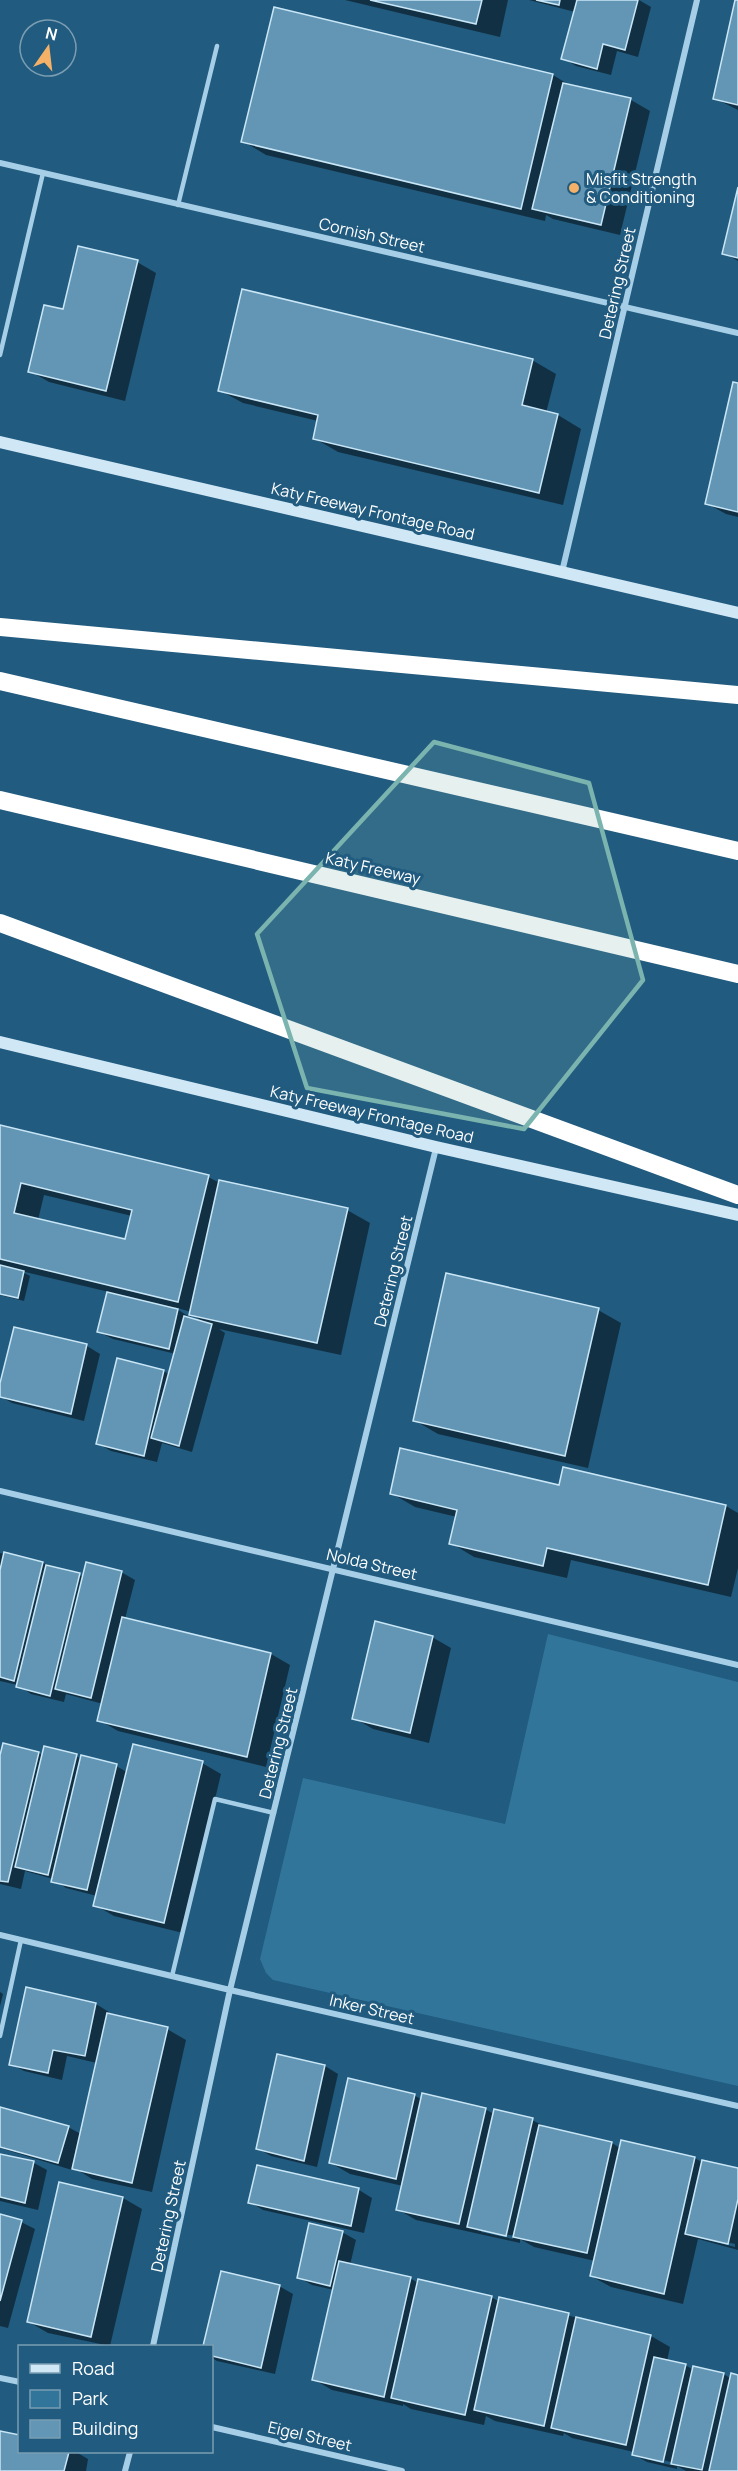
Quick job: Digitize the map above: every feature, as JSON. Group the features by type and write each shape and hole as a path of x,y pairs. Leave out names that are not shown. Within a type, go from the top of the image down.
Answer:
{"highway":[{"path":"0,627 738,695"},
{"path":"0,681 738,851"},
{"name":"Katy Freeway","path":"0,800 738,974"},
{"path":"0,922 738,1195"}],"main road":[{"name":"Katy Freeway Frontage Road","path":"0,442 738,613"},
{"name":"Katy Freeway Frontage Road","path":"0,1042 436,1147 738,1215"}],"street":[{"name":"Detering Street","path":"562,572 697,0"},
{"name":"Cornish Street","path":"0,163 738,333"},
{"name":"Detering Street","path":"153,2345 230,1990 436,1147"},
{"name":"Nolda Street","path":"0,1491 738,1665"},
{"name":"Inker Street","path":"0,1935 738,2106"},
{"path":"0,2378 18,2382"},
{"name":"Eigel Street","path":"213,2427 402,2471"},
{"path":"125,2471 130,2453"}],"lane":[{"path":"178,205 217,46"},
{"path":"0,355 43,172"},
{"path":"172,1976 215,1799 274,1813"},
{"path":"0,2036 21,1940"}],"highlighted area":[{"path":"434,742 589,783 643,980 524,1129 307,1088 257,934"}],"green space":[{"path":"548,1634 738,1682 738,2086 273,1980 266,1973 260,1959 303,1778 505,1824"}],"building":[{"path":"370,0 482,0 476,24"},
{"path":"536,0 560,0 559,5"},
{"path":"577,0 638,0 625,50 603,44 597,69 561,59"},
{"path":"735,0 738,0 738,105 713,99"},
{"path":"274,7 553,74 521,209 241,142"},
{"path":"563,83 631,98 601,225 532,209"},
{"path":"738,187 738,258 722,254"},
{"path":"78,246 138,260 106,391 28,372 44,305 63,309"},
{"path":"242,289 533,359 522,405 558,414 539,493 313,439 318,415 218,391"},
{"path":"733,382 738,383 738,512 705,504"},
{"path":"0,1125 209,1175 178,1302 0,1259","holes":["21,1183 132,1210 125,1239 14,1213"]},
{"path":"219,1180 348,1208 317,1343 189,1315"},
{"path":"0,1265 24,1271 18,1298 0,1294"},
{"path":"446,1273 599,1308 565,1456 413,1421"},
{"path":"107,1292 178,1309 169,1349 97,1332"},
{"path":"184,1316 212,1324 179,1446 151,1438"},
{"path":"14,1327 87,1344 71,1414 0,1397 0,1383"},
{"path":"117,1358 164,1370 144,1456 96,1444"},
{"path":"400,1448 559,1485 563,1467 726,1505 708,1585 547,1548 543,1566 449,1544 457,1510 390,1494"},
{"path":"4,1552 43,1562 14,1681 0,1677 0,1570"},
{"path":"86,1562 122,1571 91,1698 55,1689"},
{"path":"46,1565 80,1573 50,1696 16,1687"},
{"path":"122,1617 271,1653 247,1757 97,1721"},
{"path":"375,1621 433,1636 410,1733 352,1719"},
{"path":"3,1743 39,1752 8,1882 0,1881 0,1755"},
{"path":"133,1744 203,1761 164,1923 93,1906"},
{"path":"44,1746 77,1754 48,1875 15,1867"},
{"path":"81,1755 117,1764 87,1890 51,1882"},
{"path":"26,1987 96,2003 85,2056 53,2050 48,2073 9,2065"},
{"path":"107,2013 168,2027 132,2183 72,2169"},
{"path":"277,2054 325,2065 304,2161 256,2149"},
{"path":"348,2078 415,2094 396,2179 329,2163"},
{"path":"422,2093 486,2108 459,2224 396,2210"},
{"path":"0,2107 69,2126 58,2163 0,2147"},
{"path":"494,2109 533,2118 506,2236 467,2227"},
{"path":"539,2125 612,2142 587,2253 513,2237"},
{"path":"621,2140 695,2157 664,2294 590,2276"},
{"path":"0,2154 34,2161 25,2203 0,2197"},
{"path":"702,2160 738,2168 738,2199 728,2244 685,2234"},
{"path":"257,2165 359,2188 351,2226 248,2203"},
{"path":"59,2182 123,2197 91,2337 27,2322"},
{"path":"0,2214 22,2220 0,2301"},
{"path":"309,2223 343,2231 330,2286 297,2278"},
{"path":"339,2261 411,2277 384,2397 312,2380"},
{"path":"221,2271 280,2285 261,2368 213,2356 213,2345 203,2345"},
{"path":"418,2279 492,2296 465,2415 391,2398"},
{"path":"499,2297 569,2313 544,2426 474,2410"},
{"path":"576,2317 651,2335 626,2445 551,2428"},
{"path":"654,2357 686,2364 663,2462 632,2455"},
{"path":"693,2366 724,2373 702,2470 671,2464"},
{"path":"731,2373 738,2375 738,2471 709,2471"},
{"path":"0,2431 18,2435 18,2453 69,2453 64,2471 0,2471"}],"place":[{"name":"Misfit Strength & Conditioning","path":"574,188"}]}
